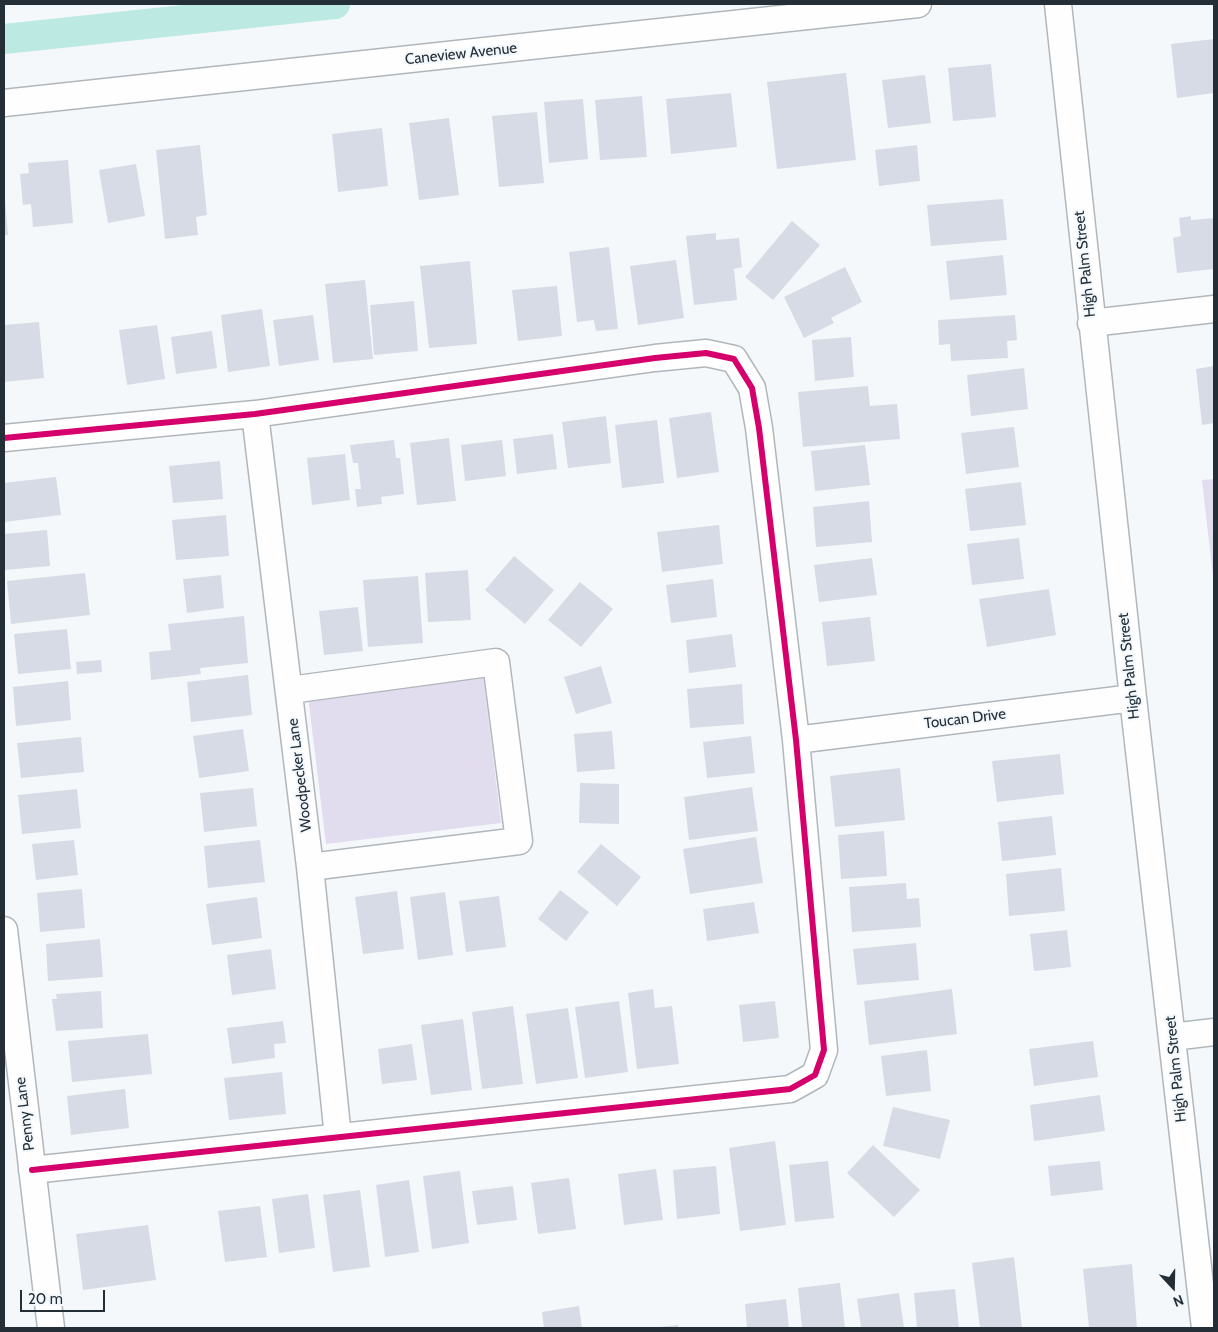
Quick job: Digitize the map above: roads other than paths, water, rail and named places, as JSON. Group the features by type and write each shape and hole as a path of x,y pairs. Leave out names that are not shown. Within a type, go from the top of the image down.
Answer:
{"street":[{"name":"Caneview Avenue","path":"4,104 918,4"},
{"name":"High Palm Street","path":"1058,4 1091,323 1205,1328"},
{"path":"1091,323 1214,309"},
{"path":"4,438 255,414 655,358 706,353 734,359 752,388 759,428 796,740 824,1050 815,1076 790,1089 32,1170"},
{"name":"Woodpecker Lane","path":"255,414 290,690 338,1138"},
{"path":"290,690 496,662 519,841 310,867"},
{"name":"Toucan Drive","path":"796,740 1133,698"},
{"name":"Penny Lane","path":"4,930 51,1328"},
{"path":"1172,1037 1214,1032"}],"waterway":[{"path":"4,39 335,4"}]}
